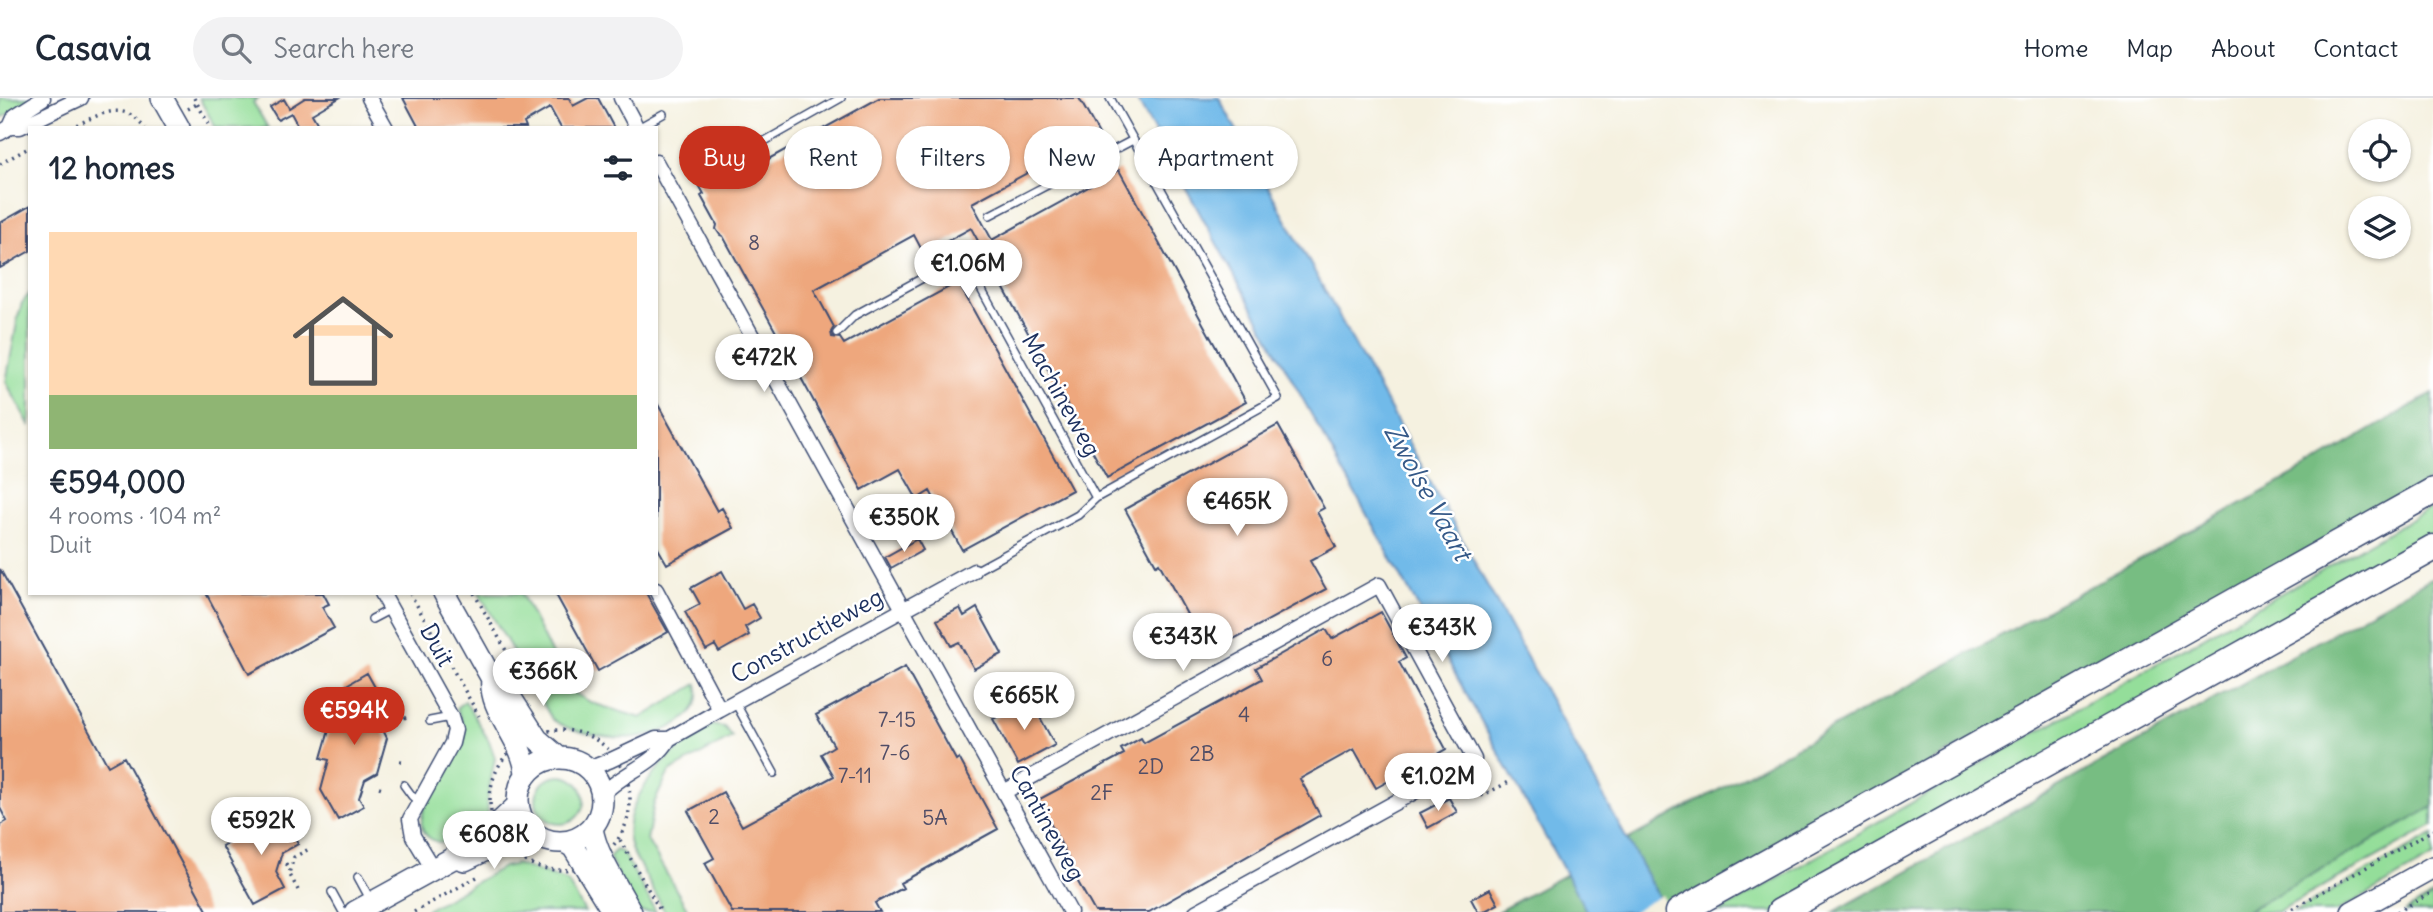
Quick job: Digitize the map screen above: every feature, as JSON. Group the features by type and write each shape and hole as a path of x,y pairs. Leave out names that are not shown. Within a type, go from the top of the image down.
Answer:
{"highway":[{"path":"1679,912 2433,491"},
{"path":"1780,912 2433,548"}],"main road":[{"path":"162,98 178,126"},
{"path":"445,595 492,678 502,684 537,739 558,757"},
{"path":"492,678 490,690 520,748 526,763 526,774"},
{"path":"558,757 568,758 586,766 597,779 602,795 600,812 592,827 580,837 565,842 548,840 533,832 523,819 518,805 519,789 526,774 540,762 558,757"},
{"path":"364,907 455,857 459,846 501,821 518,805"},
{"path":"592,827 602,856 631,912"},
{"path":"455,857 465,860 509,839 533,832"},
{"path":"565,842 573,847 614,912"},
{"path":"2352,912 2433,867"}],"street":[{"path":"5,130 15,116 43,98"},
{"path":"5,130 20,127 81,98"},
{"path":"369,98 385,126"},
{"path":"621,98 636,126"},
{"name":"Cantineweg","path":"658,167 1070,912"},
{"name":"Constructieweg","path":"586,766 596,766 656,739 669,739 974,571"},
{"path":"1004,792 1379,585 1469,762 1196,912"},
{"name":"Constructieweg","path":"658,594 720,710"},
{"name":"Duit","path":"383,595 450,717"},
{"path":"433,869 411,831 410,816 452,744 455,730 450,717"},
{"name":"Constructieweg","path":"602,795 663,750 669,739"}],"lane":[{"path":"770,138 841,98"},
{"path":"990,215 1133,140 1110,98"},
{"path":"641,126 663,114"},
{"name":"Constructieweg","path":"974,571 1078,515 1096,498 1278,397 1133,140"},
{"name":"Machineweg","path":"837,333 855,314 963,256 1096,498"},
{"path":"771,370 791,359"},
{"path":"372,619 391,609"},
{"path":"735,702 774,773"},
{"path":"430,721 450,717"},
{"path":"1469,762 1474,782"},
{"path":"404,785 418,801"},
{"path":"358,877 364,907"},
{"path":"332,892 343,912"}],"path":[{"path":"194,98 195,105 210,126"},
{"path":"75,126 115,109 133,113 143,126"},
{"path":"0,164 28,148"},
{"path":"411,595 480,718"},
{"path":"475,595 524,683"},
{"path":"398,721 405,717"},
{"path":"550,729 599,740 612,754"},
{"path":"493,818 491,791 503,757"},
{"path":"400,761 406,762"},
{"path":"628,781 632,799 620,840 661,912"},
{"path":"1481,796 1509,782"},
{"path":"379,787 385,789"},
{"path":"2286,912 2433,830"},
{"path":"507,846 516,856 530,864 566,872"},
{"path":"298,890 289,873 294,857 309,849"},
{"path":"279,862 292,866"},
{"path":"414,912 479,876"},
{"path":"2397,912 2433,892"}],"green space":[{"path":"0,98 34,98 0,119"},
{"path":"199,98 259,98 253,102 267,126 215,126"},
{"path":"28,296 28,422 6,382 22,303"},
{"path":"2433,393 2433,479 1667,912 1627,840 2301,471"},
{"path":"2433,507 2433,542 1775,912 1719,912"},
{"path":"2433,577 2433,807 2245,912 1834,912"},
{"path":"480,595 522,595 570,690 592,703 641,718 697,684 698,696 689,715 670,728 647,735 616,737 592,734 569,728 552,719"},
{"path":"465,701 489,741 495,758 487,800 489,821 461,838 446,843 438,842 423,830 422,819 433,791 462,739 461,719 456,708"},
{"path":"712,725 724,727 732,737 669,772 654,803 647,840 689,912 665,912 632,851 628,833 631,814 639,796 665,761"},
{"path":"560,776 577,783 584,800 577,817 560,824 543,817 536,800 543,783"},
{"path":"2433,807 2433,826 2277,912 2245,912"},
{"path":"2433,835 2433,857 2336,912 2294,912"},
{"path":"616,850 622,852 626,858 656,912 637,912 609,857"},
{"path":"516,864 567,881 585,912 423,912 503,867"},
{"path":"1566,874 1587,912 1497,912"},
{"path":"2433,896 2433,912 2404,912"}],"water":[{"path":"1136,98 1219,98 1234,126 1152,126"},
{"name":"Zwolse Vaart","path":"1186,189 1269,189 1667,912 1587,912"}],"pier":[{"path":"1662,895 1670,912 1632,912"}],"building":[{"path":"305,98 339,98 312,114 319,126 298,126 291,113 278,120 270,107 284,99 289,108"},
{"path":"403,98 569,98 573,106 588,98 598,98 613,126 560,126 550,108 524,123 525,126 418,126"},
{"path":"879,98 1079,98 1095,126 1024,126 1024,175 1010,182 1010,126 896,126 896,189 998,189 972,203 992,240 1085,189 1120,189 1120,172 1246,402 1107,478 971,228 924,254 914,235 814,290 834,327 832,337 840,338 844,344 958,282 1072,490 962,550 930,491 917,499 900,469 862,490 794,365 796,355 788,354 723,236 716,229 717,225 701,196 704,194 701,189 770,189 770,158 784,150 784,189 882,189 882,126 828,126"},
{"path":"28,207 28,252 0,268 0,223"},
{"path":"658,405 717,511 722,508 733,528 667,564 658,548"},
{"path":"1278,425 1324,508 1317,512 1336,547 1310,561 1326,589 1208,653 1159,563 1156,565 1125,509"},
{"path":"917,539 923,550 891,568 885,557"},
{"path":"0,569 108,766 124,757 208,912 0,912 0,825 7,821 0,808"},
{"path":"722,571 743,609 752,604 760,618 745,627 749,635 719,652 715,645 706,650 685,612 700,604 691,588"},
{"path":"207,595 324,595 329,604 322,607 334,628 249,674"},
{"path":"556,595 647,595 668,632 598,671"},
{"path":"960,608 964,616 977,608 1002,654 974,669 959,642 951,646 937,620"},
{"path":"1381,612 1406,658 1399,662 1446,749 1376,788 1354,749 1300,779 1320,815 1149,912 1095,912 1070,868 1073,867 1038,800 1124,754 1121,749 1141,738 1144,743 1262,679 1256,668 1326,629 1332,639"},
{"path":"905,667 998,829 900,883 903,888 875,903 880,912 732,912 705,863 714,858 688,811 723,792 742,826 834,776 821,754 834,746 816,715"},
{"path":"367,673 386,707 381,726 387,738 377,773 365,780 359,798 364,806 338,820 321,790 329,760 321,758 332,720 341,724 349,698 343,687"},
{"path":"1030,699 1055,745 1018,765 993,719"},
{"path":"1449,798 1457,812 1428,828 1420,813"},
{"path":"282,814 298,844 282,853 276,872 285,889 255,905 222,846"},
{"path":"1490,889 1498,904 1478,912 1471,899"}]}
